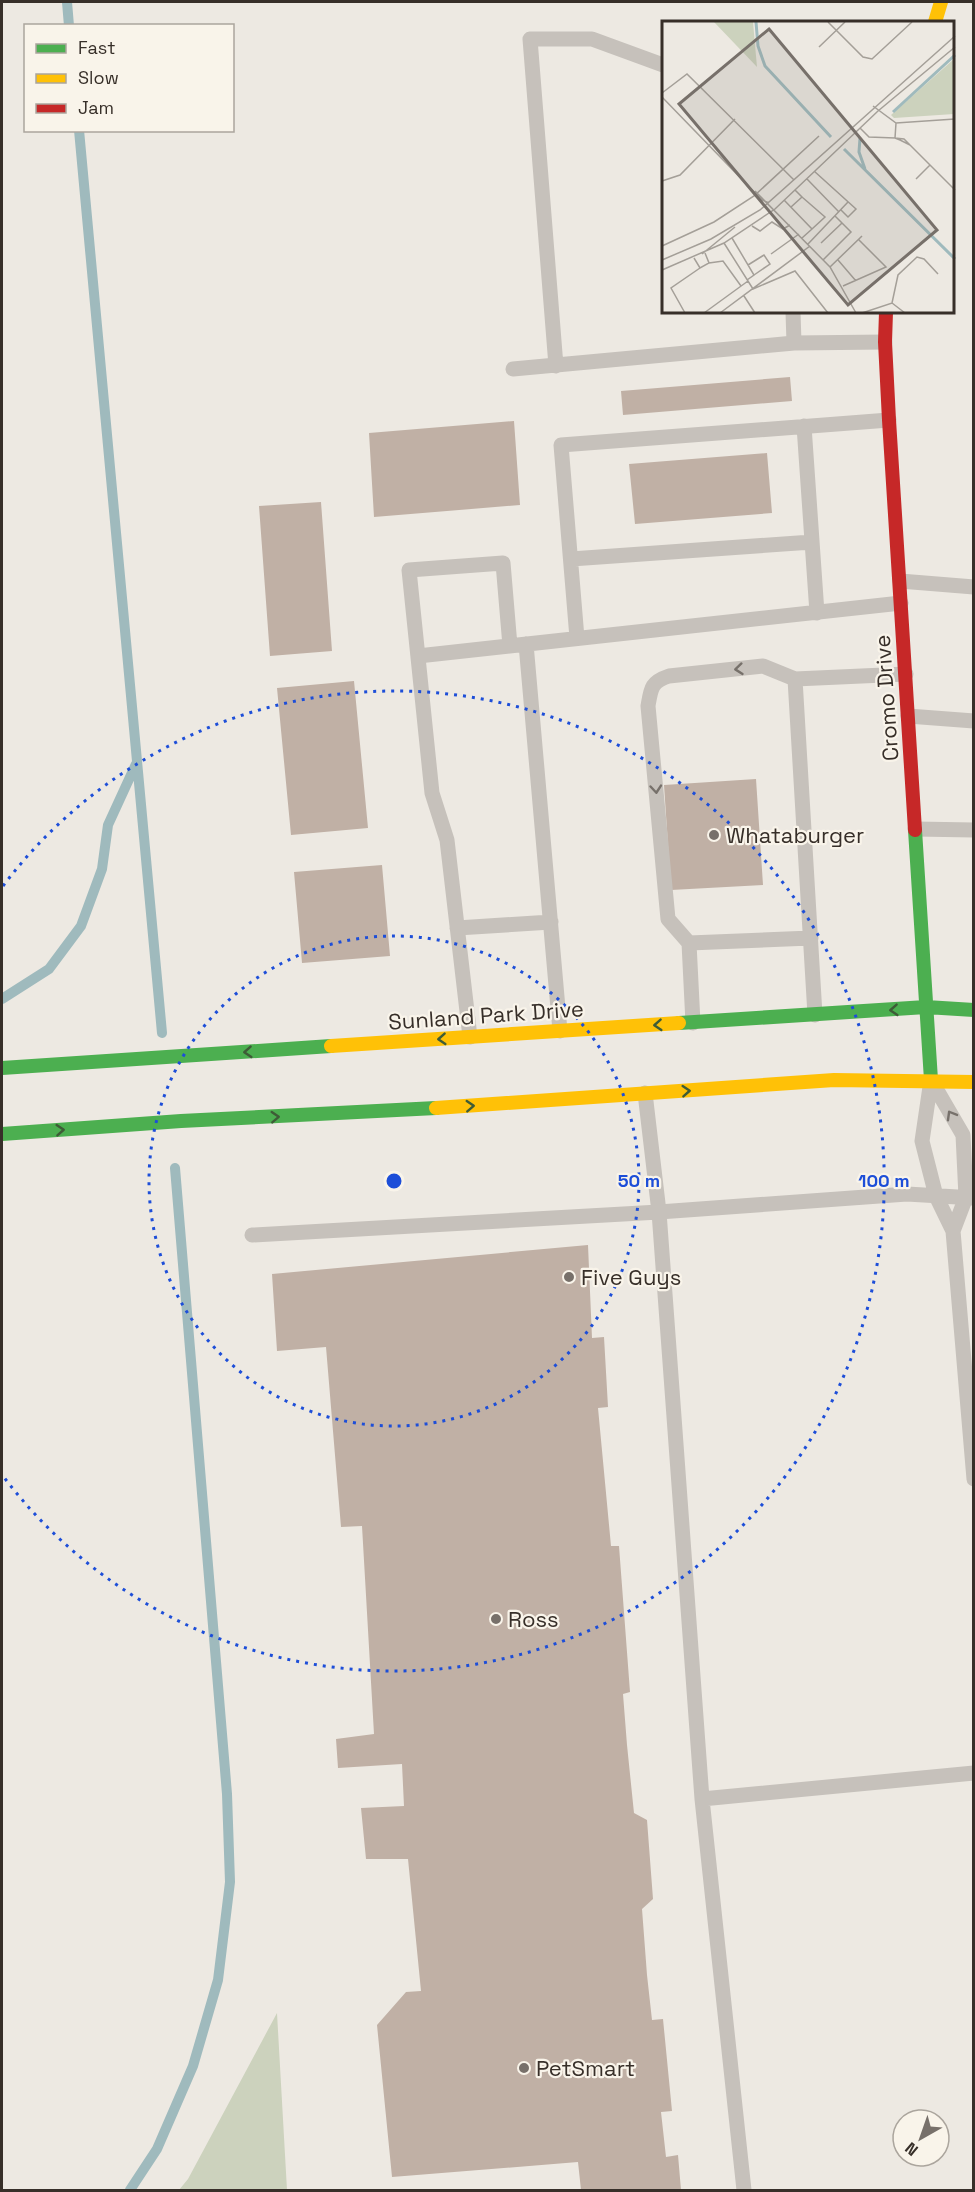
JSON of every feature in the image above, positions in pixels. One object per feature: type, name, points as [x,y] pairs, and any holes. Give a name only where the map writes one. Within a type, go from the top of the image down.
[{"type":"main road","points":[[935,21],[941,2]]},
{"type":"main road","name":"Cromo Drive","points":[[886,314],[889,420],[931,1080]]},
{"type":"main road","name":"Sunland Park Drive","points":[[2,1068],[926,1007],[974,1010]]},
{"type":"main road","points":[[2,1134],[181,1121],[509,1104],[834,1080],[974,1082]]},
{"type":"lane","points":[[556,366],[530,39],[592,39],[662,64]]},
{"type":"lane","points":[[793,314],[795,343]]},
{"type":"lane","points":[[513,369],[795,343],[885,342]]},
{"type":"lane","points":[[577,639],[561,445],[889,420]]},
{"type":"lane","points":[[804,426],[817,613]]},
{"type":"lane","points":[[571,560],[812,542]]},
{"type":"lane","points":[[470,1038],[447,840],[432,793],[409,570],[503,563],[518,645],[550,922],[560,1031]]},
{"type":"lane","points":[[900,581],[974,588]]},
{"type":"lane","points":[[417,656],[901,603]]},
{"type":"lane","points":[[693,1023],[689,943],[668,919],[648,706],[650,691],[656,680],[669,676],[763,666],[795,679],[906,674]]},
{"type":"lane","points":[[795,679],[815,1015]]},
{"type":"lane","points":[[908,716],[974,721]]},
{"type":"lane","points":[[915,828],[974,830]]},
{"type":"lane","points":[[457,928],[550,922]]},
{"type":"lane","points":[[689,943],[811,938]]},
{"type":"lane","points":[[931,1080],[922,1142],[936,1196],[953,1231],[974,1479]]},
{"type":"lane","points":[[931,1080],[963,1135],[970,1198],[953,1231]]},
{"type":"lane","points":[[645,1094],[659,1212],[702,1799],[744,2190]]},
{"type":"lane","points":[[252,1235],[659,1212],[907,1194],[970,1198]]},
{"type":"lane","points":[[702,1799],[974,1773]]},
{"type":"green space","points":[[277,2013],[287,2190],[179,2190],[188,2179]]},
{"type":"building","points":[[790,377],[792,401],[623,415],[621,391]]},
{"type":"building","points":[[514,421],[520,505],[374,517],[369,433]]},
{"type":"building","points":[[767,453],[772,513],[635,524],[629,464]]},
{"type":"building","points":[[321,502],[332,651],[270,656],[259,506]]},
{"type":"building","points":[[354,681],[368,828],[291,835],[277,688]]},
{"type":"building","name":"Whataburger","points":[[756,779],[763,885],[671,890],[664,785]]},
{"type":"building","points":[[382,865],[390,956],[302,963],[294,872]]},
{"type":"building","points":[[588,1245],[592,1338],[604,1337],[608,1407],[598,1408],[611,1546],[619,1546],[630,1692],[623,1694],[627,1745],[634,1813],[647,1820],[653,1899],[642,1909],[647,1975],[652,2020],[663,2019],[672,2111],[661,2112],[666,2157],[678,2155],[681,2190],[581,2190],[578,2162],[392,2177],[377,2025],[406,1992],[421,1991],[408,1859],[366,1859],[361,1808],[404,1806],[402,1764],[338,1768],[336,1739],[374,1734],[362,1526],[341,1527],[326,1347],[277,1351],[272,1274]]},
{"type":"waterway","points":[[67,2],[69,24]]},
{"type":"waterway","points":[[79,132],[162,1033]]},
{"type":"waterway","points":[[2,999],[49,969],[81,926],[102,869],[108,825],[136,764]]},
{"type":"waterway","points":[[130,2190],[157,2149],[193,2066],[218,1980],[230,1882],[227,1794],[175,1168]]},
{"type":"traffic: fast","points":[[915,830],[931,1080]]},
{"type":"traffic: fast","points":[[679,1023],[926,1007],[974,1010]]},
{"type":"traffic: fast","points":[[2,1068],[331,1046]]},
{"type":"traffic: fast","points":[[2,1134],[181,1121],[436,1108]]},
{"type":"traffic: slow","points":[[935,21],[941,2]]},
{"type":"traffic: slow","points":[[331,1046],[679,1023]]},
{"type":"traffic: slow","points":[[436,1108],[834,1080],[974,1082]]},
{"type":"traffic: jam","points":[[886,314],[889,420],[915,830]]},
{"type":"place","name":"Whataburger","points":[[714,835]]},
{"type":"place","name":"Five Guys","points":[[569,1277]]},
{"type":"place","name":"Ross","points":[[496,1619]]},
{"type":"place","name":"PetSmart","points":[[524,2068]]}]
